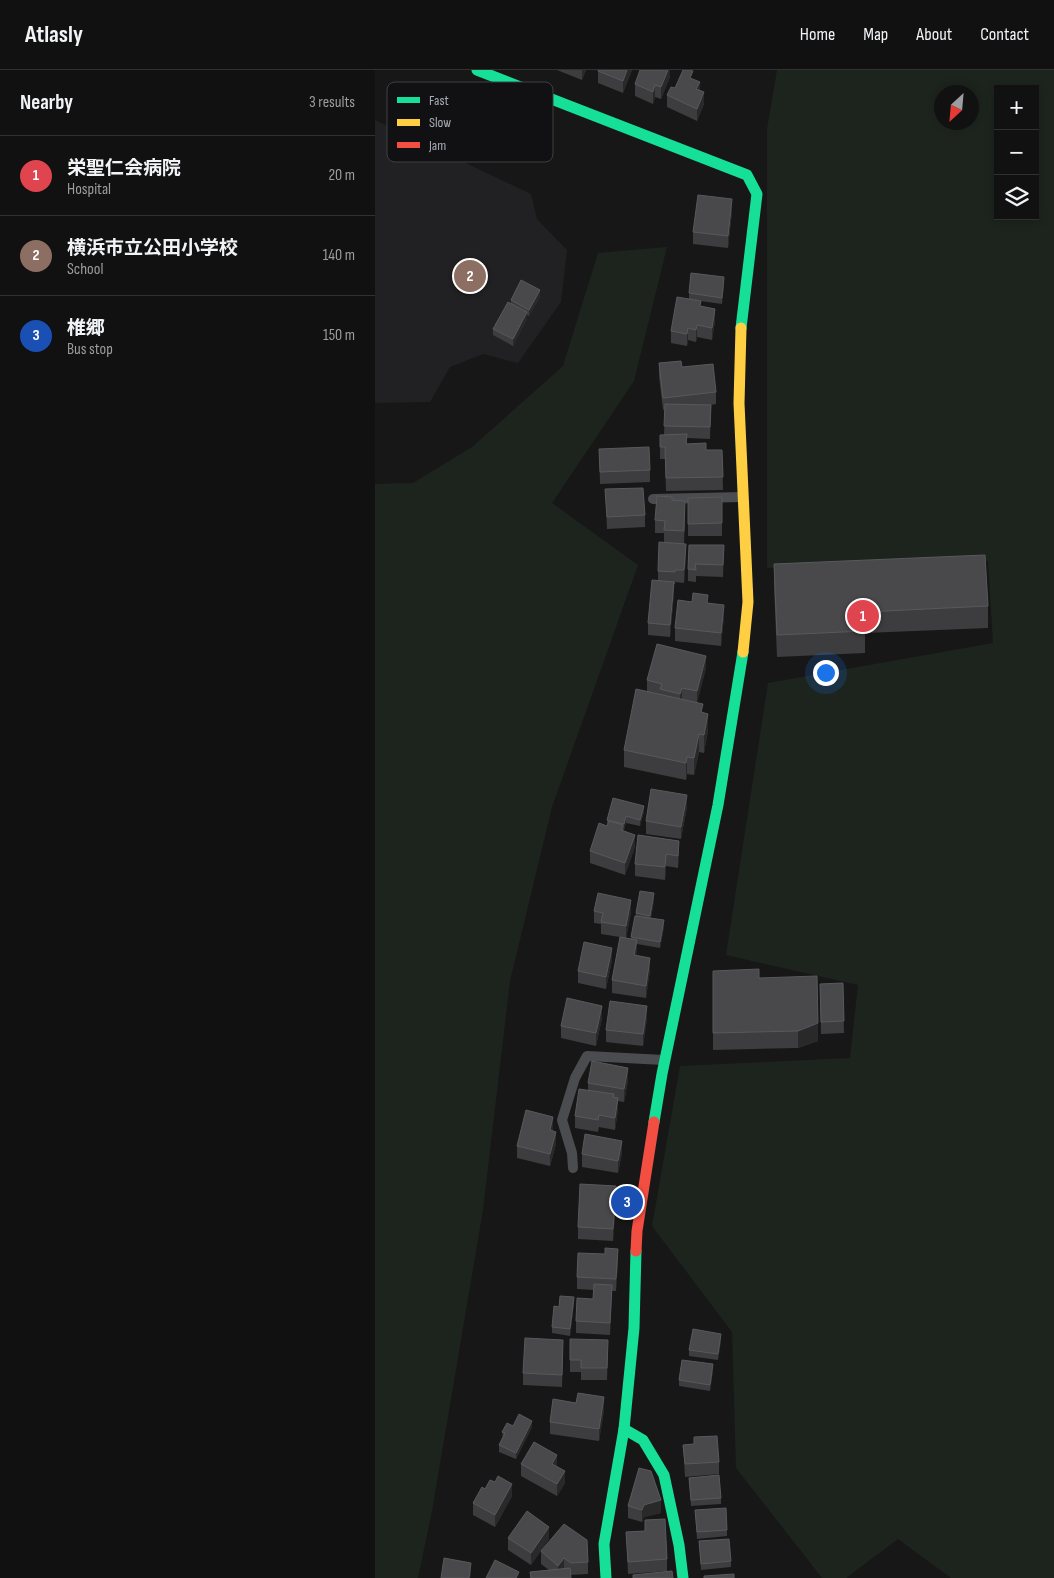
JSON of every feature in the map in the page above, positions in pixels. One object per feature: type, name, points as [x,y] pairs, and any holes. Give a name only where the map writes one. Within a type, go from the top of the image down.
[{"type":"street","points":[[477,70],[508,82]]},
{"type":"street","points":[[553,100],[747,176],[757,194],[740,337],[739,403],[748,602],[741,668],[718,806],[665,1060],[637,1231],[634,1328],[623,1429],[604,1544],[606,1578]]},
{"type":"street","points":[[623,1429],[643,1440],[664,1475],[679,1544],[683,1578]]},
{"type":"lane","points":[[653,500],[743,497]]},
{"type":"lane","points":[[573,1168],[572,1153],[562,1120],[575,1078],[587,1056],[665,1060]]},
{"type":"shaded area","points":[[777,70],[1054,70],[1054,1578],[951,1578],[898,1539],[846,1578],[822,1578],[736,1468],[732,1332],[652,1226],[680,1066],[850,1058],[858,985],[726,955],[768,683],[993,643],[988,561],[767,568],[767,129]]},
{"type":"shaded area","points":[[375,120],[387,126],[387,162],[464,162],[531,194],[537,219],[567,250],[561,302],[518,363],[483,354],[450,367],[430,402],[375,403]]},
{"type":"shaded area","points":[[667,247],[634,381],[552,503],[638,565],[552,807],[510,981],[483,1210],[432,1511],[418,1578],[375,1578],[375,484],[413,483],[472,447],[563,366],[598,253]]},
{"type":"building","points":[[598,70],[627,70],[623,81]]},
{"type":"building","points":[[640,70],[668,70],[661,87],[655,85],[653,92],[635,84]]},
{"type":"building","points":[[683,70],[693,71],[690,78],[700,82],[696,89],[704,92],[697,109],[667,95],[671,87],[675,88]]},
{"type":"building","points":[[698,195],[732,199],[728,236],[693,232]]},
{"type":"building","points":[[691,273],[724,277],[722,298],[689,293]]},
{"type":"building","points":[[521,280],[540,290],[529,310],[511,300]]},
{"type":"building","points":[[677,297],[701,301],[700,306],[715,309],[712,328],[697,325],[696,330],[688,328],[687,334],[671,331]]},
{"type":"building","points":[[508,302],[527,312],[513,339],[493,329]]},
{"type":"building","points":[[681,361],[682,367],[713,364],[716,392],[663,398],[659,363]]},
{"type":"building","points":[[665,404],[711,405],[710,427],[664,426]]},
{"type":"building","points":[[687,434],[686,444],[706,443],[706,450],[722,450],[723,477],[666,478],[665,447],[660,447],[660,435]]},
{"type":"building","points":[[649,447],[650,470],[600,472],[599,449]]},
{"type":"building","points":[[643,488],[645,515],[607,517],[605,489]]},
{"type":"building","points":[[657,496],[672,497],[672,500],[685,501],[684,531],[664,530],[665,521],[655,520]]},
{"type":"building","points":[[722,497],[722,523],[688,524],[688,498]]},
{"type":"building","points":[[659,542],[686,544],[684,570],[675,570],[675,572],[658,571]]},
{"type":"building","points":[[689,545],[724,545],[723,565],[695,564],[696,570],[688,569]]},
{"type":"building","points":[[985,555],[988,606],[864,612],[865,631],[777,635],[774,564]]},
{"type":"building","points":[[652,580],[674,582],[670,625],[648,623]]},
{"type":"building","points":[[693,593],[708,595],[707,603],[724,605],[721,633],[675,628],[678,600],[692,602]]},
{"type":"building","points":[[657,644],[706,656],[697,691],[682,688],[680,694],[660,689],[662,684],[647,680]]},
{"type":"building","points":[[636,689],[703,704],[701,712],[708,714],[704,735],[699,734],[694,758],[687,757],[686,763],[624,750]]},
{"type":"building","points":[[651,789],[687,795],[681,827],[646,821]]},
{"type":"building","points":[[613,798],[644,806],[640,820],[626,816],[624,824],[607,820]]},
{"type":"building","points":[[609,821],[623,825],[621,830],[635,835],[625,863],[590,851],[599,823],[607,826]]},
{"type":"building","points":[[638,835],[679,841],[678,856],[666,854],[665,867],[635,864]]},
{"type":"building","points":[[640,891],[654,893],[650,916],[636,913]]},
{"type":"building","points":[[598,893],[631,900],[626,926],[601,922],[603,913],[594,911]]},
{"type":"building","points":[[635,916],[664,920],[660,942],[631,937]]},
{"type":"building","points":[[620,937],[637,940],[634,955],[650,958],[646,986],[612,980]]},
{"type":"building","points":[[584,942],[612,948],[606,977],[578,971]]},
{"type":"building","points":[[759,969],[759,978],[817,976],[818,1023],[798,1031],[713,1033],[713,971]]},
{"type":"building","points":[[843,983],[844,1021],[821,1022],[820,984]]},
{"type":"building","points":[[567,998],[602,1006],[596,1033],[561,1026]]},
{"type":"building","points":[[610,1001],[647,1006],[643,1034],[606,1030]]},
{"type":"building","points":[[592,1061],[628,1068],[624,1089],[588,1083]]},
{"type":"building","points":[[579,1089],[614,1094],[613,1097],[618,1098],[615,1118],[599,1115],[598,1120],[575,1116]]},
{"type":"building","points":[[526,1110],[553,1117],[550,1130],[556,1132],[550,1154],[517,1146]]},
{"type":"building","points":[[585,1134],[622,1141],[618,1161],[582,1154]]},
{"type":"building","points":[[580,1184],[616,1186],[613,1229],[578,1227]]},
{"type":"building","points":[[605,1248],[618,1249],[616,1279],[577,1277],[578,1253],[605,1254]]},
{"type":"building","points":[[594,1284],[612,1285],[610,1323],[576,1321],[577,1298],[593,1299]]},
{"type":"building","points":[[560,1296],[574,1297],[570,1329],[552,1327],[554,1306],[559,1307]]},
{"type":"building","points":[[693,1329],[721,1334],[718,1354],[689,1350]]},
{"type":"building","points":[[525,1338],[563,1340],[562,1375],[523,1373]]},
{"type":"building","points":[[570,1339],[608,1340],[607,1368],[581,1368],[581,1360],[570,1360]]},
{"type":"building","points":[[682,1360],[713,1364],[710,1385],[679,1380]]},
{"type":"building","points":[[578,1393],[604,1397],[599,1429],[550,1422],[553,1399],[576,1403]]},
{"type":"building","points":[[519,1414],[532,1421],[516,1453],[499,1445],[505,1433],[502,1432],[507,1423],[513,1426]]},
{"type":"building","points":[[717,1436],[719,1462],[685,1464],[683,1445],[694,1444],[694,1437]]},
{"type":"building","points":[[534,1442],[557,1455],[552,1464],[565,1471],[557,1484],[521,1464]]},
{"type":"building","points":[[639,1468],[651,1471],[661,1500],[644,1505],[642,1510],[628,1506]]},
{"type":"building","points":[[719,1475],[721,1498],[691,1500],[689,1478]]},
{"type":"building","points":[[498,1476],[512,1484],[495,1515],[473,1503],[482,1487],[485,1489],[490,1480],[495,1482]]},
{"type":"building","points":[[726,1508],[727,1530],[697,1532],[695,1510]]},
{"type":"building","points":[[527,1511],[549,1527],[531,1553],[508,1538]]},
{"type":"building","points":[[665,1519],[667,1559],[628,1562],[626,1532],[645,1531],[645,1520]]},
{"type":"building","points":[[564,1524],[587,1540],[588,1562],[571,1563],[564,1558],[558,1566],[541,1551]]},
{"type":"building","points":[[729,1539],[731,1561],[701,1564],[699,1541]]},
{"type":"building","points":[[444,1558],[471,1563],[469,1578],[441,1578]]},
{"type":"building","points":[[495,1560],[519,1572],[516,1578],[486,1578]]},
{"type":"building","points":[[570,1568],[571,1578],[531,1578],[530,1572]]},
{"type":"building","points":[[672,1571],[673,1578],[633,1578],[633,1575]]},
{"type":"building","points":[[734,1574],[734,1578],[704,1578],[704,1576]]},
{"type":"traffic: fast","points":[[477,70],[508,82]]},
{"type":"traffic: fast","points":[[553,100],[747,175],[757,194],[741,328]]},
{"type":"traffic: fast","points":[[654,1122],[662,1074],[718,805],[743,652]]},
{"type":"traffic: fast","points":[[606,1578],[604,1544],[624,1429],[634,1328],[636,1251]]},
{"type":"traffic: fast","points":[[624,1429],[643,1440],[664,1475],[679,1545],[683,1578]]},
{"type":"traffic: slow","points":[[741,328],[739,403],[748,602],[743,652]]},
{"type":"traffic: jam","points":[[636,1251],[637,1231],[654,1122]]},
{"type":"place","name":"横浜市立公田小学校","points":[[470,276]]},
{"type":"place","name":"栄聖仁会病院","points":[[863,616]]},
{"type":"place","name":"椎郷","points":[[627,1202]]}]
